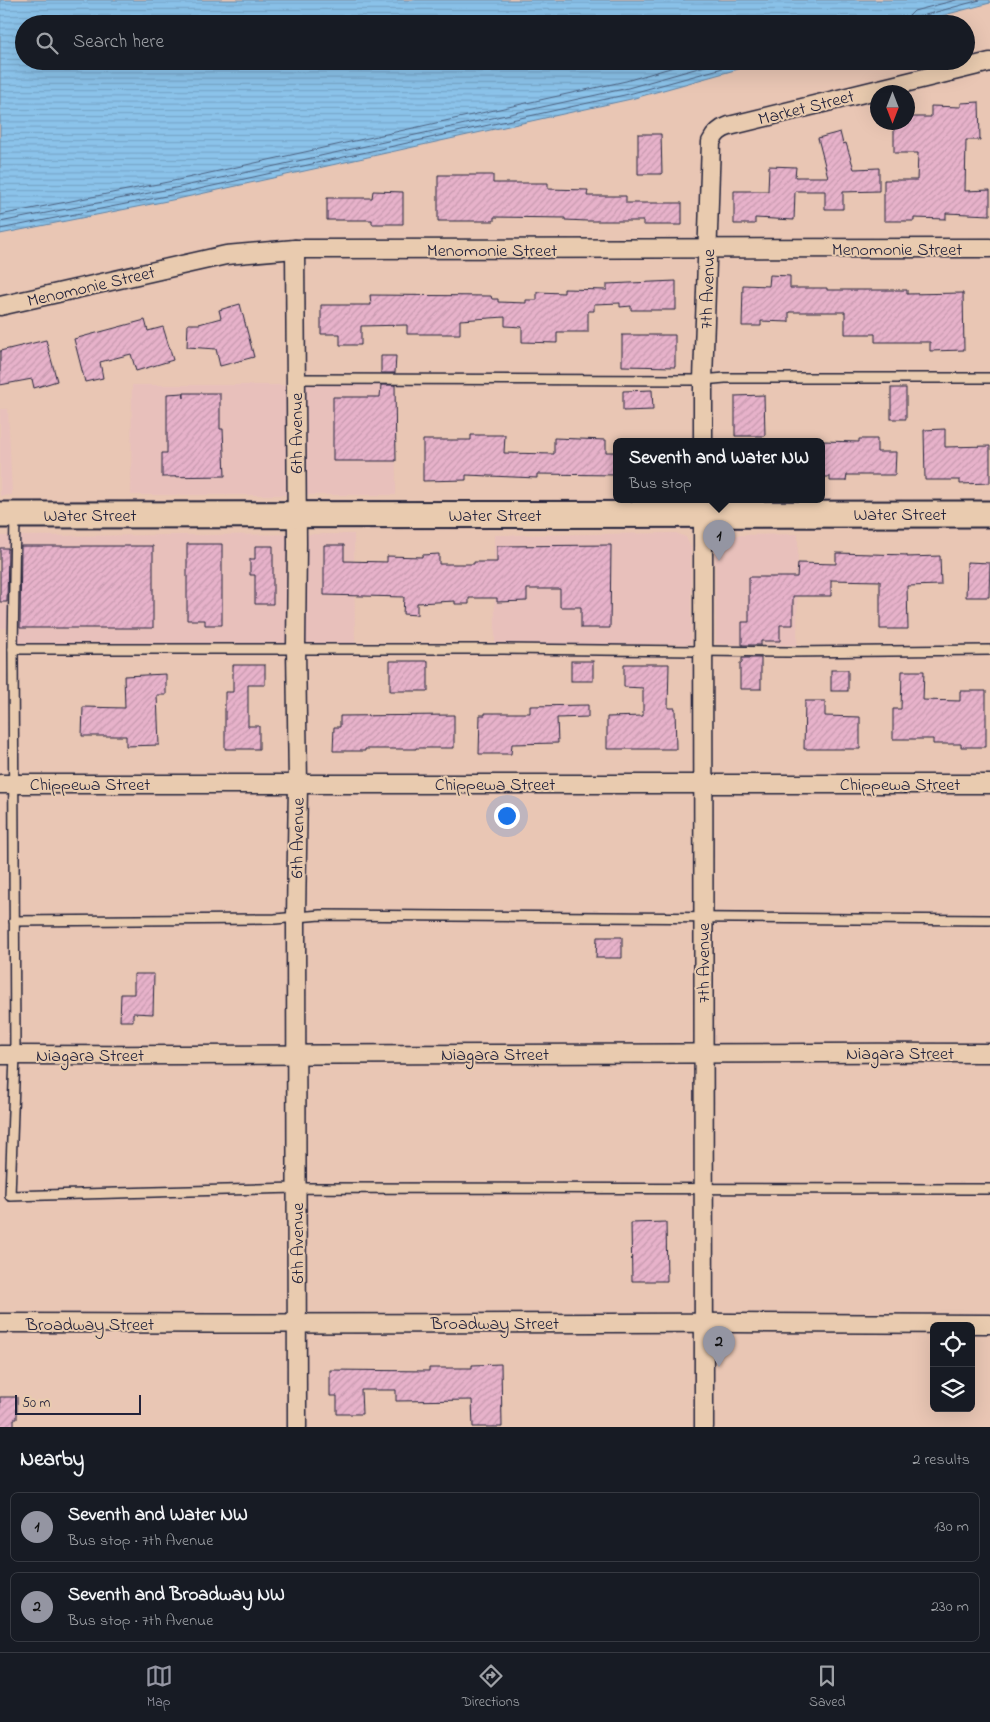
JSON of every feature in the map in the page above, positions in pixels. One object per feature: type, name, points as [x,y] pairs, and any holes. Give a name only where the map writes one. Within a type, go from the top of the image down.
[{"type":"main road","name":"Water Street","points":[[8,515],[296,515],[703,507],[990,514]]},
{"type":"street","name":"Market Street","points":[[975,66],[990,62]]},
{"type":"street","name":"Market Street","points":[[713,136],[721,129],[729,126],[957,70]]},
{"type":"street","name":"7th Avenue","points":[[703,438],[703,380],[711,142],[713,136]]},
{"type":"street","name":"Menomonie Street","points":[[0,306],[226,255],[295,249],[708,250],[990,248]]},
{"type":"street","name":"6th Avenue","points":[[295,249],[298,784],[296,917],[297,1427]]},
{"type":"street","name":"7th Avenue","points":[[703,507],[704,1427]]},
{"type":"street","name":"Chippewa Street","points":[[7,784],[990,784]]},
{"type":"street","name":"Niagara Street","points":[[7,1055],[703,1052],[990,1053]]},
{"type":"street","name":"Broadway Street","points":[[0,1323],[704,1322],[990,1324]]},
{"type":"lane","points":[[296,379],[703,380],[725,378],[990,378]]},
{"type":"lane","points":[[8,515],[13,650],[7,784],[14,921],[7,1055],[10,1196]]},
{"type":"lane","points":[[13,650],[683,650],[702,652],[990,650]]},
{"type":"lane","points":[[14,921],[275,919],[320,915],[990,920]]},
{"type":"lane","points":[[0,1196],[297,1188],[990,1189]]},
{"type":"shaded area","points":[[132,385],[395,385],[396,495],[131,495]]},
{"type":"shaded area","points":[[0,409],[8,409],[12,495],[0,496]]},
{"type":"shaded area","points":[[676,533],[686,537],[691,548],[691,644],[495,644],[494,535]]},
{"type":"shaded area","points":[[354,534],[355,645],[17,643],[17,629],[0,628],[0,536]]},
{"type":"shaded area","points":[[798,534],[797,645],[716,644],[715,552],[722,539],[731,535]]},
{"type":"water","points":[[0,0],[990,0],[990,3],[944,15],[15,15],[15,70],[735,70],[631,99],[182,198],[0,234]]},
{"type":"building","points":[[979,102],[980,140],[966,140],[965,191],[990,190],[990,215],[946,213],[946,219],[914,218],[914,221],[884,221],[884,180],[917,180],[918,153],[894,153],[894,130],[915,130],[915,117],[931,117],[931,106],[961,107],[961,103]]},
{"type":"building","points":[[840,132],[843,144],[846,143],[854,169],[879,168],[879,191],[843,192],[843,209],[825,209],[825,191],[795,191],[794,220],[755,218],[755,224],[734,224],[734,191],[768,191],[769,166],[796,167],[795,177],[828,177],[818,138]]},
{"type":"building","points":[[638,134],[661,134],[662,174],[638,174]]},
{"type":"building","points":[[438,175],[493,175],[493,183],[548,183],[548,189],[588,190],[587,196],[626,196],[626,203],[682,203],[682,225],[643,225],[643,221],[587,221],[565,220],[565,218],[494,217],[494,221],[438,221]]},
{"type":"building","points":[[373,191],[403,192],[403,224],[372,224],[372,220],[327,220],[327,198],[372,198]]},
{"type":"building","points":[[770,275],[790,276],[790,288],[907,290],[907,294],[963,293],[964,350],[930,351],[930,342],[875,342],[875,334],[845,334],[845,312],[789,312],[789,322],[761,321],[761,326],[742,326],[743,285],[769,286]]},
{"type":"building","points":[[676,281],[676,310],[631,310],[631,306],[620,307],[620,303],[594,304],[594,311],[588,311],[588,332],[557,332],[557,343],[522,342],[522,327],[505,326],[505,317],[460,320],[460,334],[407,334],[407,325],[361,326],[361,345],[340,345],[340,334],[321,334],[321,305],[371,305],[370,295],[491,296],[492,299],[498,299],[498,302],[526,303],[526,300],[537,300],[537,292],[564,293],[564,289],[607,290],[607,284]]},
{"type":"building","points":[[240,304],[254,357],[220,366],[216,349],[187,347],[188,324],[199,324],[221,318],[219,310]]},
{"type":"building","points":[[145,320],[148,331],[163,327],[173,360],[136,371],[131,354],[100,362],[103,378],[85,382],[74,339]]},
{"type":"building","points":[[622,335],[675,335],[675,367],[622,366]]},
{"type":"building","points":[[46,340],[57,381],[34,388],[32,379],[0,385],[0,351]]},
{"type":"building","points":[[381,356],[396,356],[395,373],[381,373]]},
{"type":"building","points":[[381,385],[395,385],[396,461],[333,461],[333,397],[380,397]]},
{"type":"building","points":[[891,388],[906,388],[906,419],[891,419]]},
{"type":"building","points":[[652,390],[653,410],[623,411],[623,391]]},
{"type":"building","points":[[183,393],[184,398],[184,393],[220,393],[220,429],[223,429],[225,476],[162,477],[162,453],[167,453],[167,394]]},
{"type":"building","points":[[764,395],[765,436],[735,436],[735,396]]},
{"type":"building","points":[[945,429],[945,447],[990,446],[990,483],[960,484],[960,480],[925,480],[924,430]]},
{"type":"building","points":[[471,435],[505,435],[504,453],[554,454],[554,438],[606,440],[606,452],[613,452],[613,475],[537,474],[537,478],[466,475],[466,480],[423,481],[423,440],[471,440]]},
{"type":"building","points":[[859,439],[877,439],[877,452],[896,452],[895,475],[847,475],[846,481],[830,481],[830,477],[825,477],[825,441],[859,442]]},
{"type":"building","points":[[187,544],[222,544],[222,625],[205,625],[205,620],[187,620]]},
{"type":"building","points":[[324,545],[344,545],[344,561],[387,562],[387,556],[422,557],[422,555],[439,554],[439,564],[474,564],[474,562],[497,562],[497,546],[611,545],[610,628],[581,628],[581,607],[560,607],[560,589],[527,589],[527,601],[497,602],[497,598],[469,598],[469,604],[455,604],[455,601],[417,603],[417,615],[403,614],[404,597],[324,595]]},
{"type":"building","points":[[21,546],[153,546],[153,628],[20,628]]},
{"type":"building","points":[[255,546],[273,546],[273,604],[255,604],[255,575],[250,575],[250,559],[255,559]]},
{"type":"building","points":[[0,548],[8,548],[7,602],[0,602]]},
{"type":"building","points":[[836,553],[907,555],[907,557],[940,556],[941,585],[907,586],[908,629],[880,629],[880,581],[831,580],[831,596],[793,596],[793,625],[780,625],[780,641],[761,641],[761,645],[742,645],[742,622],[749,622],[749,577],[797,577],[798,563],[836,564]]},
{"type":"building","points":[[967,562],[990,563],[989,597],[966,597]]},
{"type":"building","points":[[742,658],[761,658],[761,689],[740,689],[740,663],[742,663]]},
{"type":"building","points":[[390,661],[428,661],[428,691],[390,691]]},
{"type":"building","points":[[571,661],[593,661],[593,681],[571,681]]},
{"type":"building","points":[[624,664],[669,664],[668,708],[675,708],[676,749],[607,749],[607,717],[643,716],[643,688],[624,687]]},
{"type":"building","points":[[233,665],[265,665],[265,685],[248,685],[248,726],[259,726],[259,749],[225,749],[225,692],[233,692]]},
{"type":"building","points":[[831,670],[848,670],[848,691],[831,691]]},
{"type":"building","points":[[902,671],[924,671],[923,700],[960,701],[960,691],[986,691],[986,747],[961,747],[961,744],[933,744],[933,739],[893,739],[893,709],[901,709]]},
{"type":"building","points":[[166,674],[166,695],[157,695],[159,745],[126,746],[126,736],[82,736],[83,707],[125,708],[124,676]]},
{"type":"building","points":[[805,701],[825,701],[825,716],[860,717],[860,749],[804,749]]},
{"type":"building","points":[[588,705],[588,717],[557,718],[558,743],[512,744],[511,754],[479,754],[480,715],[485,715],[485,713],[530,713],[530,706]]},
{"type":"building","points":[[454,715],[454,748],[333,751],[334,727],[340,727],[340,716]]},
{"type":"building","points":[[597,937],[622,937],[622,958],[596,958]]},
{"type":"building","points":[[134,974],[154,974],[153,1014],[133,1013],[133,1021],[120,1021],[121,994],[134,994]]},
{"type":"building","points":[[666,1222],[667,1281],[632,1281],[631,1223]]},
{"type":"building","points":[[501,1364],[502,1427],[473,1427],[472,1400],[396,1401],[396,1390],[361,1390],[362,1414],[337,1414],[337,1396],[330,1396],[330,1370],[429,1371],[429,1368],[472,1368],[472,1365]]},
{"type":"building","points":[[0,1397],[17,1397],[17,1419],[14,1419],[14,1427],[0,1427]]},
{"type":"place","name":"Seventh and Water NW","points":[[719,561]]},
{"type":"place","name":"Seventh and Broadway NW","points":[[719,1367]]}]
